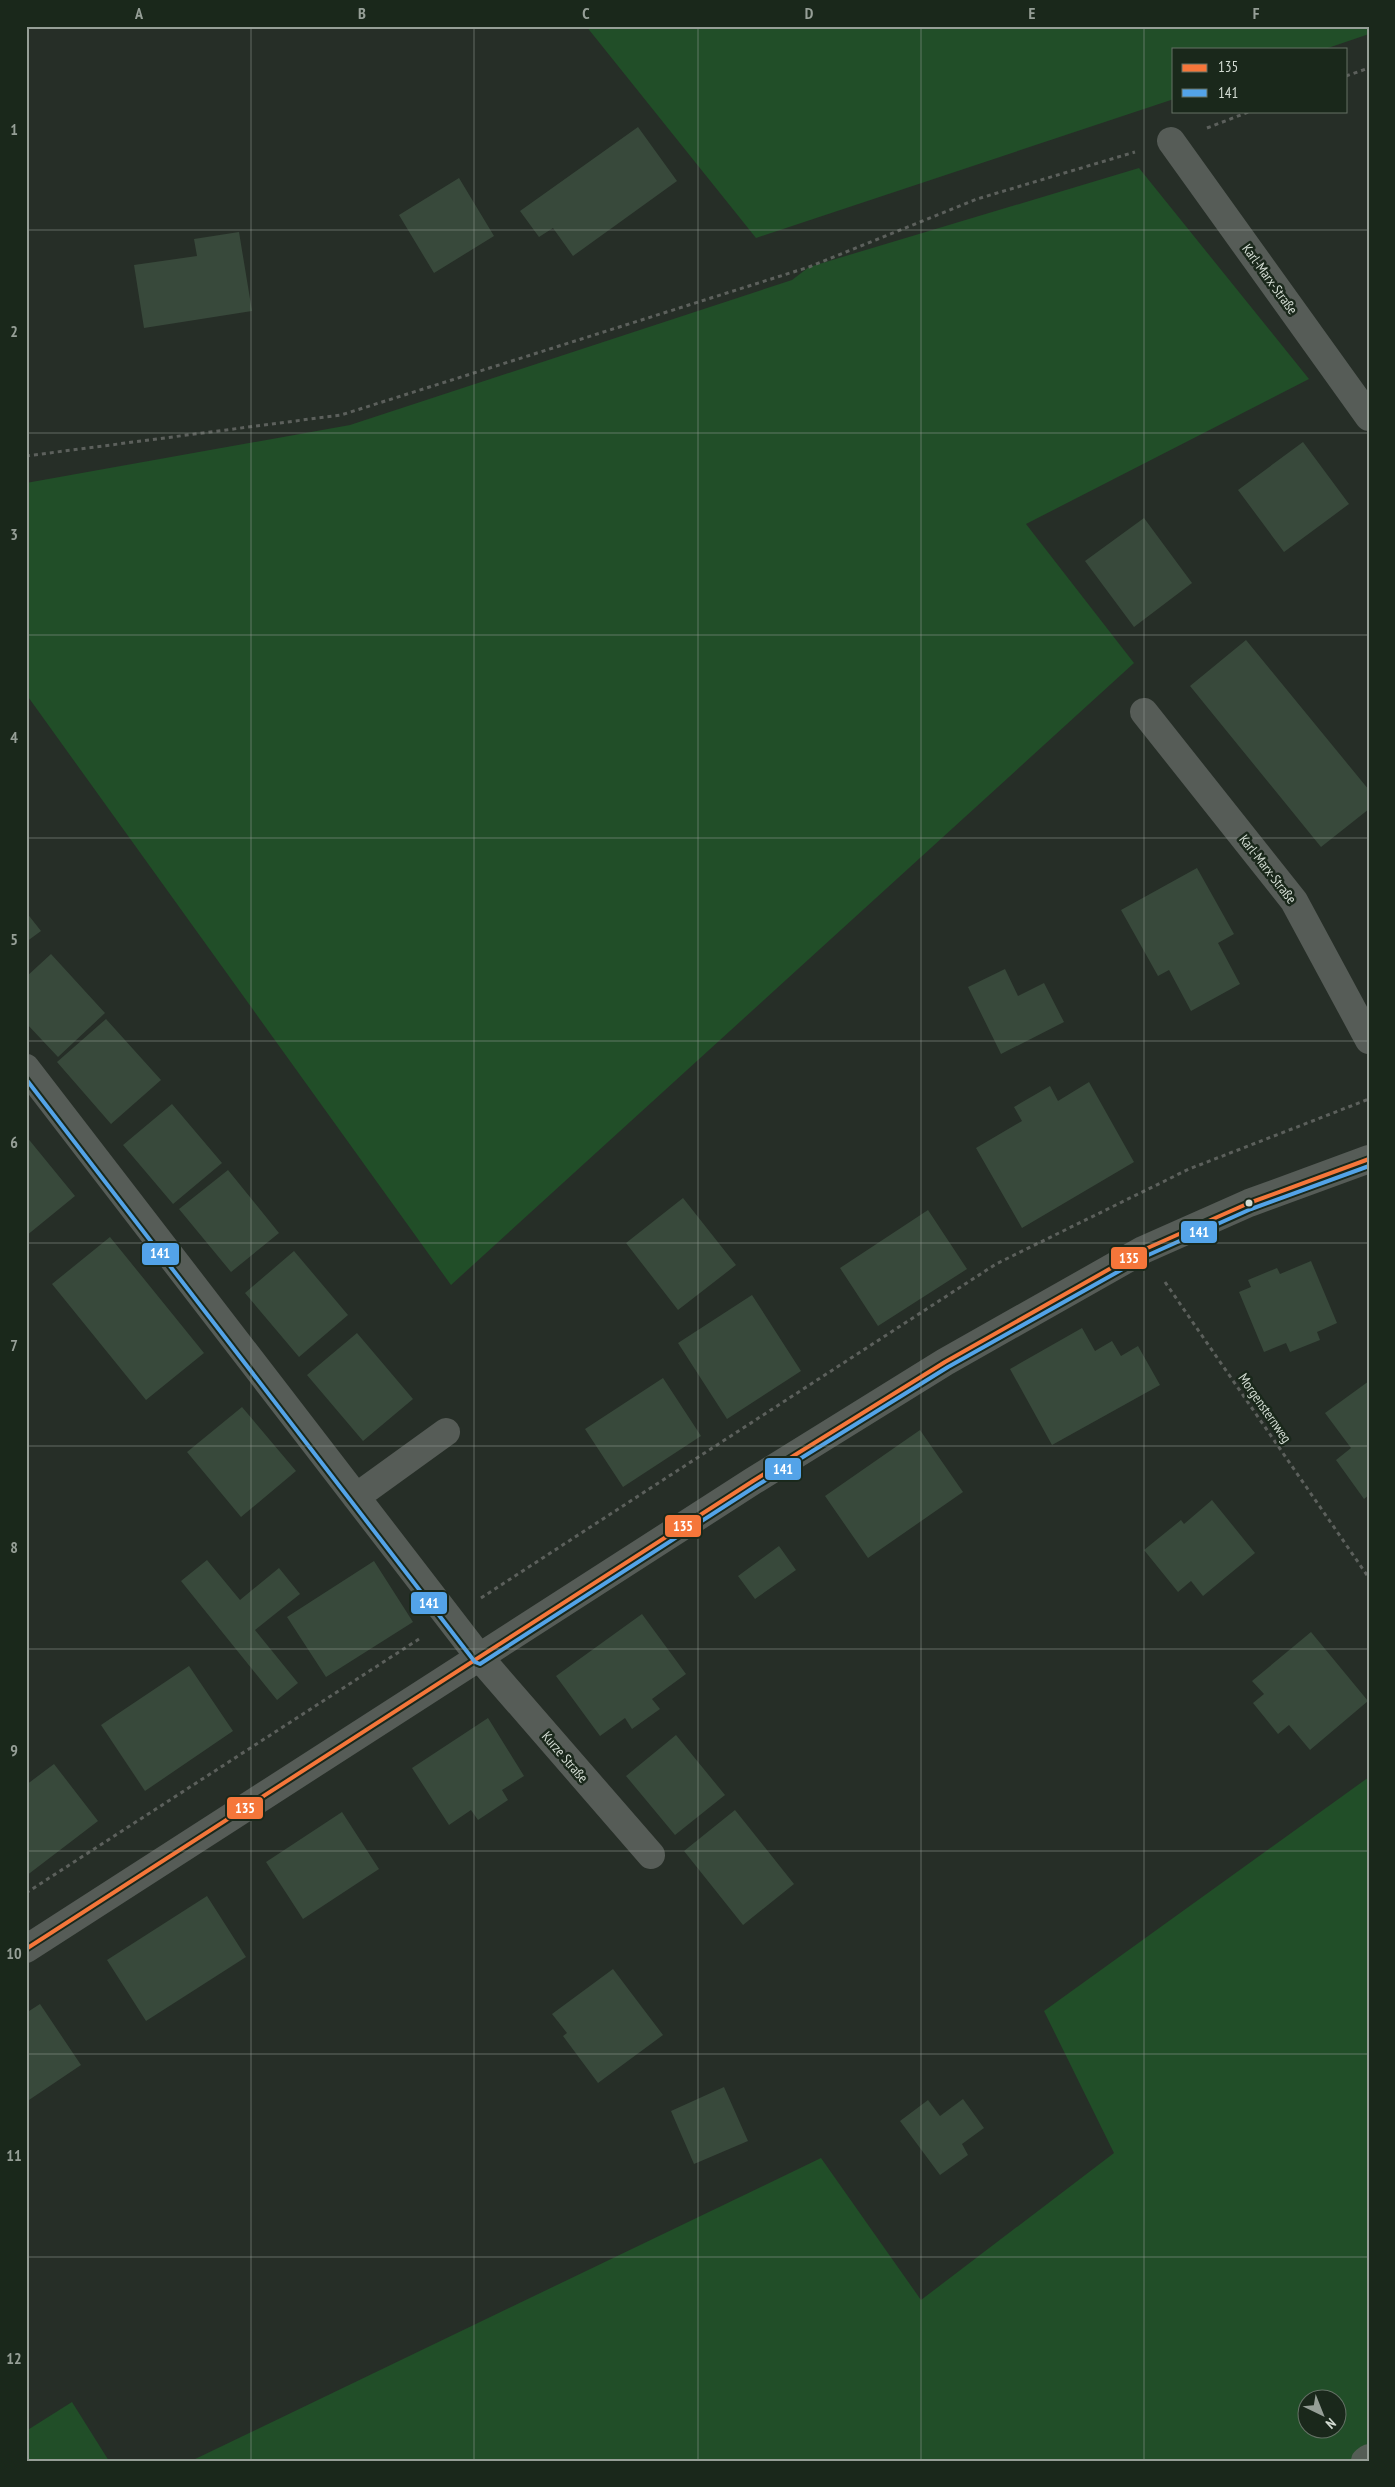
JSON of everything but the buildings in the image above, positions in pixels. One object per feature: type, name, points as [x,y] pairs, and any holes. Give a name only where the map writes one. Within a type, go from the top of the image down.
[{"type":"main road","points":[[1365,2461],[1369,2458]]},
{"type":"street","name":"Karl-Marx-Straße","points":[[1171,141],[1369,417]]},
{"type":"street","name":"Karl-Marx-Straße","points":[[1144,712],[1294,901],[1369,1040]]},
{"type":"street","name":"Kurze Straße","points":[[26,1068],[480,1658],[652,1855]]},
{"type":"street","points":[[26,1950],[753,1481],[937,1367],[1143,1250],[1249,1203],[1369,1159]]},
{"type":"street","points":[[356,1497],[446,1432]]},
{"type":"path","points":[[1348,75],[1369,68]]},
{"type":"path","points":[[26,456],[341,415],[809,267],[977,199],[1171,141],[1249,112]]},
{"type":"path","points":[[26,1892],[996,1264],[1189,1169],[1369,1099]]},
{"type":"path","name":"Morgensternweg","points":[[1143,1250],[1369,1578]]},
{"type":"green space","points":[[586,26],[1369,26],[1369,34],[1328,48],[1172,48],[1172,100],[756,238]]},
{"type":"green space","points":[[1139,168],[1309,379],[1026,524],[1134,663],[451,1285],[26,694],[26,483],[350,425],[792,280],[809,267]]},
{"type":"green space","points":[[1369,1777],[1369,2461],[191,2461],[821,2158],[921,2300],[1114,2153],[1044,2011]]},
{"type":"green space","points":[[72,2402],[109,2461],[26,2461],[26,2431]]},
{"type":"transit line","name":"141","points":[[26,1079],[475,1662],[480,1664],[756,1486],[948,1367],[1146,1256],[1251,1209],[1369,1166]]},
{"type":"transit line","name":"135","points":[[26,1949],[753,1481],[945,1362],[1143,1250],[1249,1203],[1369,1159]]}]
